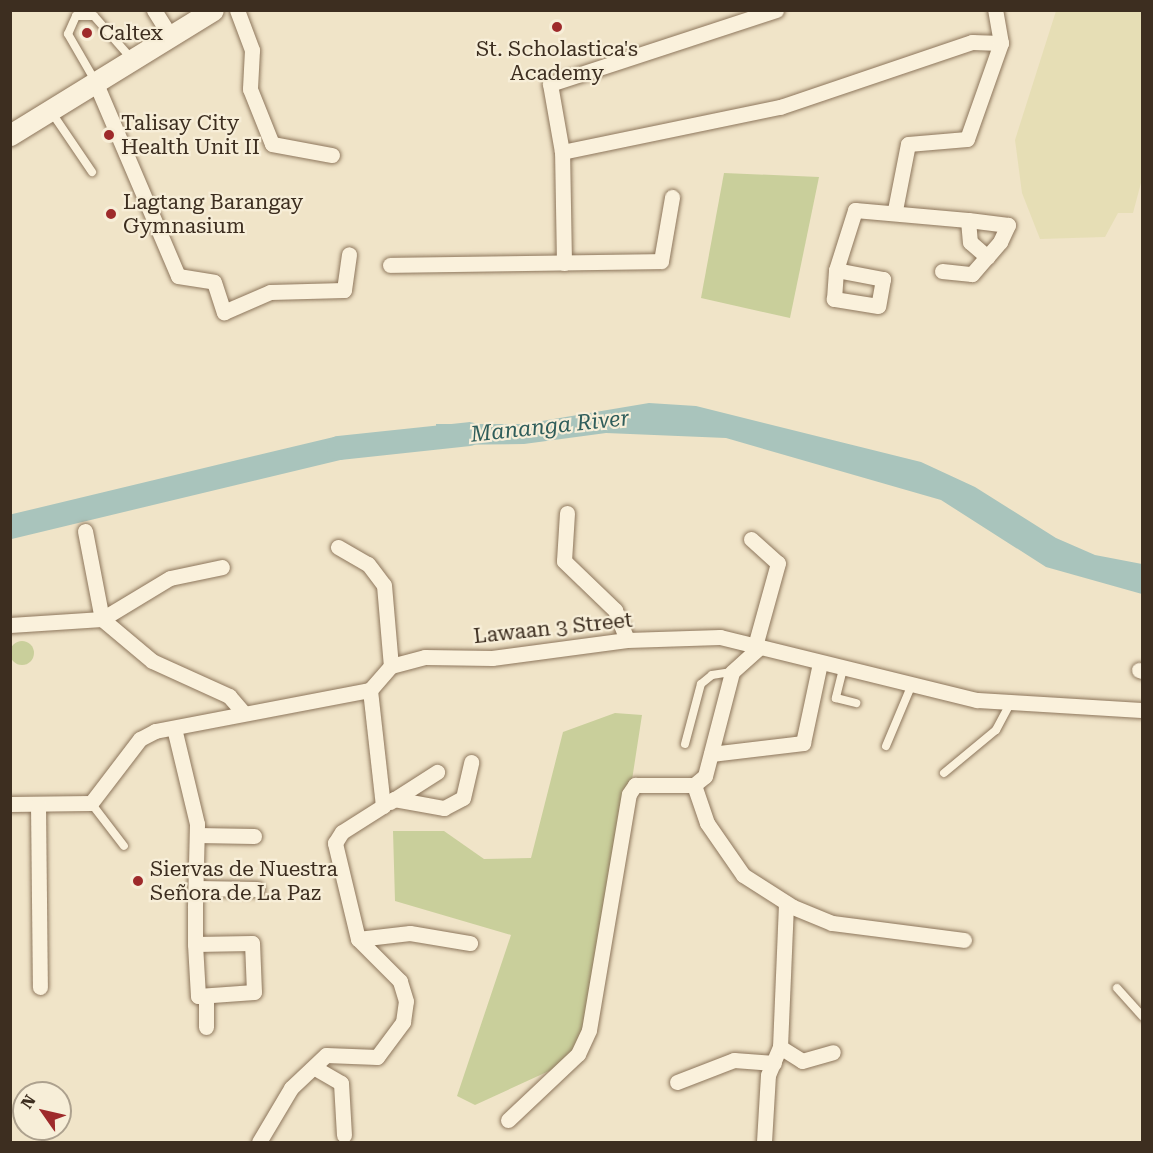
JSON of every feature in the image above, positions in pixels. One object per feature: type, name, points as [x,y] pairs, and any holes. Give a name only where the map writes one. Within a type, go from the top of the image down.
[{"type":"main road","points":[[10,135],[94,79],[213,10]]},
{"type":"street","points":[[154,10],[169,34]]},
{"type":"street","points":[[237,10],[251,44],[250,89],[276,146],[332,155]]},
{"type":"street","points":[[564,263],[562,152],[550,84],[776,10]]},
{"type":"street","points":[[895,210],[908,144],[967,139],[1001,43],[995,10]]},
{"type":"street","points":[[562,152],[780,107],[972,42],[1001,43]]},
{"type":"street","points":[[94,79],[178,276],[214,282],[224,312],[270,292],[344,290],[349,254]]},
{"type":"street","points":[[390,264],[661,261],[672,197]]},
{"type":"street","points":[[836,270],[855,210],[895,210],[1008,225],[987,258],[972,274],[942,271]]},
{"type":"street","points":[[968,220],[970,242],[987,258]]},
{"type":"street","points":[[567,513],[564,561],[615,609],[627,640]]},
{"type":"street","points":[[85,531],[102,619],[152,661],[222,692],[243,712]]},
{"type":"street","points":[[507,1120],[578,1054],[589,1030],[629,794],[635,785],[694,785],[705,776],[732,672],[758,647],[778,563],[752,539]]},
{"type":"street","points":[[10,804],[91,803],[108,788],[140,739],[174,728],[243,712],[370,690],[391,666],[384,585],[368,564],[338,547]]},
{"type":"street","points":[[10,626],[102,619],[170,578],[222,567]]},
{"type":"street","name":"Lawaan 3 Street","points":[[391,666],[424,657],[492,658],[627,640],[720,637],[843,669],[1010,704],[1143,710]]},
{"type":"street","points":[[711,754],[803,743],[820,663]]},
{"type":"street","points":[[370,690],[388,803]]},
{"type":"street","points":[[174,728],[197,835],[195,944],[198,996],[254,992],[252,943],[195,944]]},
{"type":"street","points":[[388,803],[444,808],[463,798],[471,762]]},
{"type":"street","points":[[259,1143],[291,1088],[315,1068],[326,1055],[377,1057],[403,1022],[406,1001],[400,981],[358,939],[335,843],[342,832],[437,772]]},
{"type":"street","points":[[694,785],[707,823],[743,875],[786,903],[832,923],[964,940]]},
{"type":"street","points":[[38,804],[40,987]]},
{"type":"street","points":[[197,835],[254,836]]},
{"type":"street","points":[[196,888],[257,889]]},
{"type":"street","points":[[764,1143],[768,1075],[780,1047],[786,903]]},
{"type":"street","points":[[358,939],[410,933],[470,943]]},
{"type":"street","points":[[206,996],[206,1027]]},
{"type":"street","points":[[780,1047],[801,1060],[834,1052]]},
{"type":"street","points":[[677,1082],[734,1060],[774,1063]]},
{"type":"street","points":[[315,1068],[341,1083],[344,1135]]},
{"type":"lane","points":[[94,79],[68,34],[76,16],[94,16],[130,57]]},
{"type":"lane","points":[[49,109],[92,172]]},
{"type":"lane","points":[[843,669],[836,698],[856,703]]},
{"type":"lane","points":[[685,744],[701,684],[712,675],[732,672]]},
{"type":"lane","points":[[886,746],[912,684]]},
{"type":"lane","points":[[944,773],[996,730],[1010,704]]},
{"type":"lane","points":[[91,803],[124,846]]},
{"type":"lane","points":[[1117,988],[1143,1016]]},
{"type":"shaded area","points":[[1056,11],[1142,11],[1142,179],[1133,213],[1118,213],[1105,237],[1040,239],[1022,193],[1015,140]]},
{"type":"green space","points":[[724,173],[819,177],[790,318],[701,298]]},
{"type":"green space","points":[[22,641],[31,644],[34,653],[31,662],[22,665],[13,662],[10,653],[13,644]]},
{"type":"green space","points":[[615,713],[642,715],[595,1020],[584,1055],[475,1105],[457,1096],[511,935],[395,901],[393,831],[444,831],[484,859],[531,858],[563,732]]},
{"type":"water","points":[[649,403],[696,406],[921,462],[975,487],[1056,538],[1095,555],[1142,564],[1142,594],[1046,567],[941,500],[726,438],[606,433],[524,444],[437,445],[436,424],[524,424]]},
{"type":"waterway","name":"Mananga River","points":[[10,527],[339,448],[469,434]]},
{"type":"place","name":"St. Scholastica's Academy","points":[[557,27]]},
{"type":"place","name":"Caltex","points":[[87,33]]},
{"type":"place","name":"Talisay City Health Unit II","points":[[109,135]]},
{"type":"place","name":"Lagtang Barangay Gymnasium","points":[[111,214]]},
{"type":"place","name":"Siervas de Nuestra Señora de La Paz","points":[[138,881]]}]
